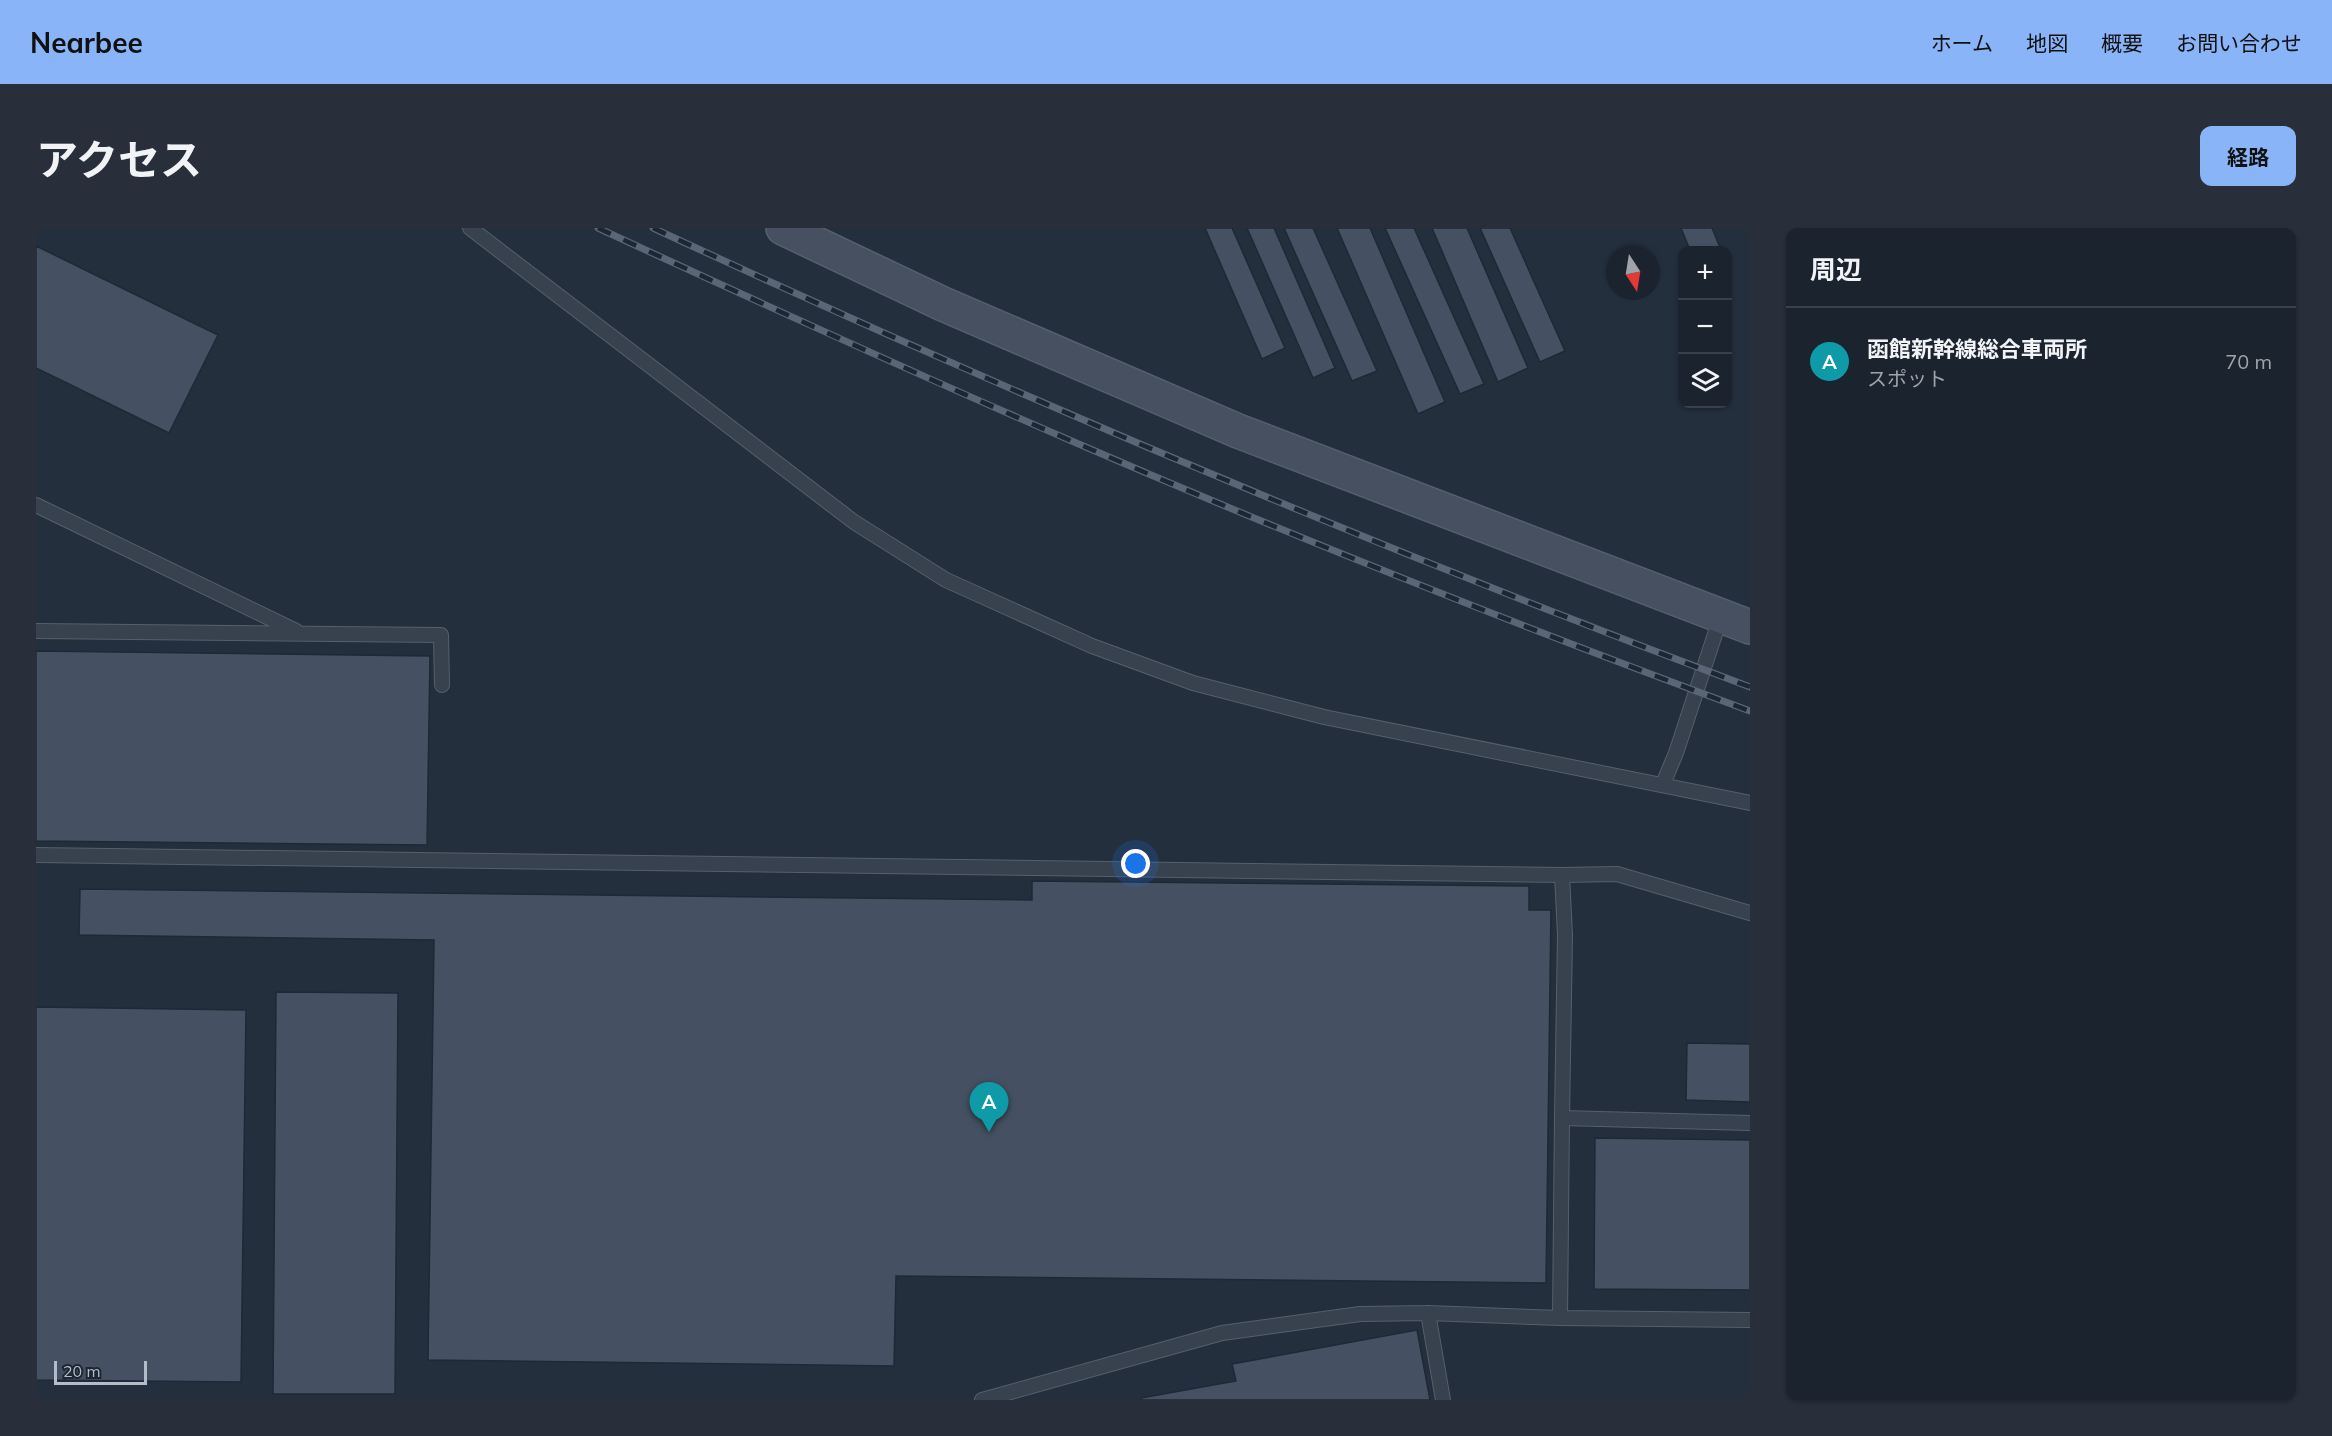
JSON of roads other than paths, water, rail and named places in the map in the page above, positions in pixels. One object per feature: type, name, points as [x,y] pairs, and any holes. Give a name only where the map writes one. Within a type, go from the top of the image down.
[{"type":"street","points":[[783,228],[943,304],[1238,430],[1736,622]]},
{"type":"lane","points":[[470,228],[854,522],[946,580],[1092,646],[1193,684],[1324,717],[1750,803]]},
{"type":"lane","points":[[36,505],[301,633]]},
{"type":"lane","points":[[1663,784],[1736,622]]},
{"type":"lane","points":[[36,631],[441,635],[442,685]]},
{"type":"lane","points":[[36,855],[1617,874],[1750,913]]},
{"type":"lane","points":[[1560,1318],[1565,935],[1562,875]]},
{"type":"lane","points":[[1562,1118],[1750,1123]]},
{"type":"lane","points":[[1428,1313],[1443,1400]]},
{"type":"lane","points":[[982,1400],[1222,1333],[1360,1314],[1428,1313],[1560,1318],[1750,1320]]},
{"type":"railway","points":[[598,228],[776,310],[1157,478],[1410,581],[1750,711]]},
{"type":"railway","points":[[653,228],[924,351],[1197,468],[1472,580],[1750,687]]},
{"type":"place","name":"函館新幹線総合車両所","points":[[989,1132]]}]
